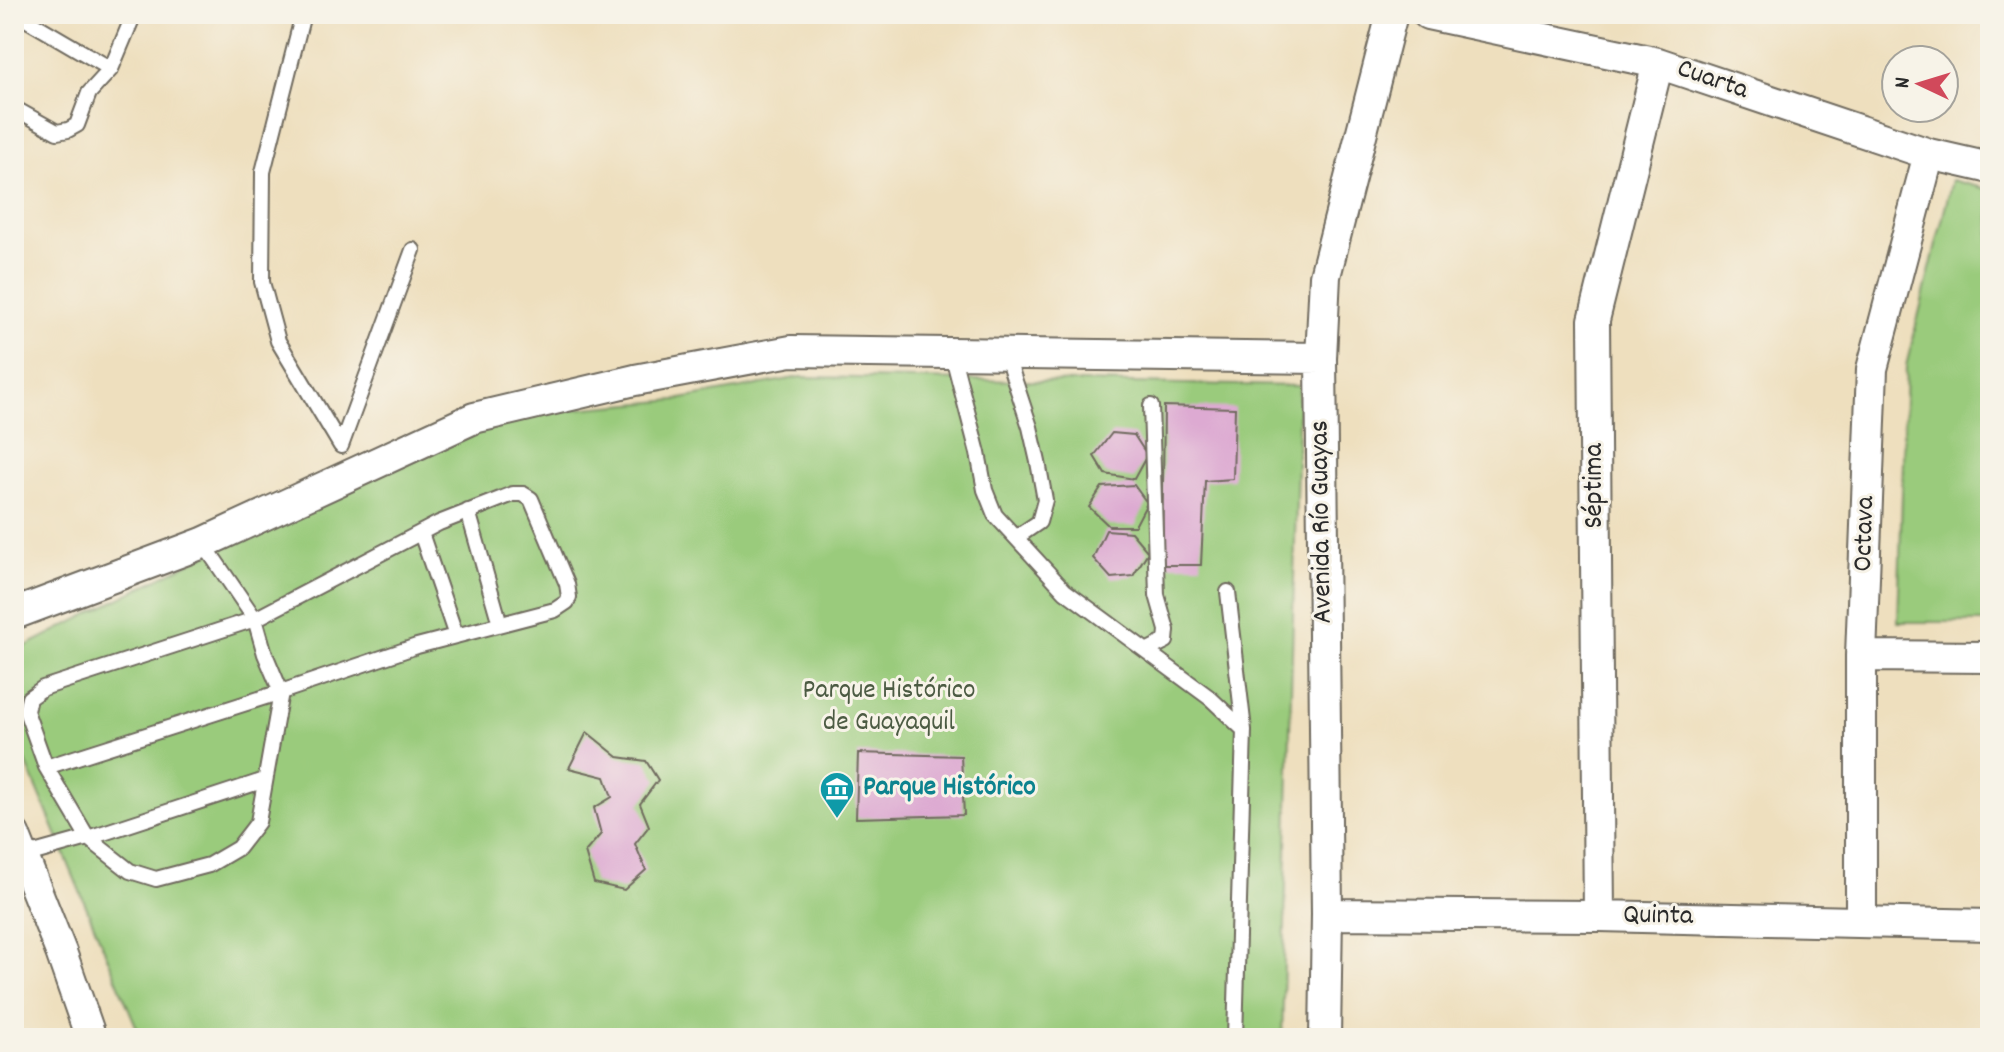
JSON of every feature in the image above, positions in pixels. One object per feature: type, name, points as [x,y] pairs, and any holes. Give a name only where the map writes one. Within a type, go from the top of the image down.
[{"type":"street","name":"Avenida Río Guayas","points":[[1325,1038],[1327,914],[1321,358],[1325,276],[1392,14]]},
{"type":"street","name":"Cuarta","points":[[1428,14],[1658,63],[1929,154],[1990,168]]},
{"type":"street","name":"Séptima","points":[[1599,916],[1594,320],[1658,63]]},
{"type":"street","name":"Octava","points":[[1861,922],[1861,656],[1872,369],[1929,154]]},
{"type":"street","points":[[14,614],[203,543],[474,418],[635,380],[791,351],[1321,358]]},
{"type":"street","points":[[1861,656],[1990,657]]},
{"type":"street","points":[[18,845],[91,1038]]},
{"type":"street","name":"Quinta","points":[[1327,914],[1599,916],[1990,925]]},
{"type":"lane","points":[[17,14],[111,69]]},
{"type":"lane","points":[[14,108],[57,132],[77,125],[89,93],[111,69],[134,14]]},
{"type":"lane","points":[[303,14],[263,172],[262,282],[278,341],[341,446],[413,250]]},
{"type":"lane","points":[[952,353],[985,490],[995,515],[1065,591],[1210,698],[1244,730]]},
{"type":"lane","points":[[1006,354],[1030,427],[1045,500],[1039,522],[1017,537]]},
{"type":"lane","points":[[1146,651],[1166,641],[1167,630],[1157,595],[1151,406]]},
{"type":"lane","points":[[46,767],[281,692],[417,646],[555,610],[569,597],[567,584],[531,499],[523,494],[513,494],[421,533],[255,619],[43,688],[29,698],[26,711],[46,767],[88,838],[130,871],[156,879],[209,865],[238,848],[258,822],[281,692],[255,619],[203,543]]},
{"type":"lane","points":[[468,511],[500,624]]},
{"type":"lane","points":[[421,533],[456,636]]},
{"type":"lane","points":[[1228,592],[1244,730],[1235,1038]]},
{"type":"lane","points":[[18,845],[88,838],[265,780]]},
{"type":"green space","points":[[1952,180],[1990,190],[1990,622],[1898,622],[1906,366]]},
{"type":"green space","name":"Parque Histórico de Guayaquil","points":[[801,377],[1299,386],[1282,1038],[141,1038],[14,733],[14,652],[474,418],[676,400]]},
{"type":"building","points":[[1164,406],[1235,408],[1233,479],[1205,481],[1201,565],[1162,565]]},
{"type":"building","points":[[1112,433],[1134,435],[1147,455],[1134,479],[1105,474],[1094,456]]},
{"type":"building","points":[[1134,485],[1147,503],[1135,526],[1109,526],[1089,507],[1102,487]]},
{"type":"building","points":[[1106,530],[1131,532],[1148,552],[1133,576],[1111,578],[1093,558]]},
{"type":"building","points":[[587,732],[618,757],[646,761],[658,780],[640,804],[649,826],[635,844],[646,870],[624,890],[594,883],[585,852],[601,834],[594,808],[612,797],[605,777],[569,768]]},
{"type":"building","points":[[858,753],[961,756],[964,815],[856,818]]},
{"type":"place","name":"Parque Histórico","points":[[837,820]]}]
